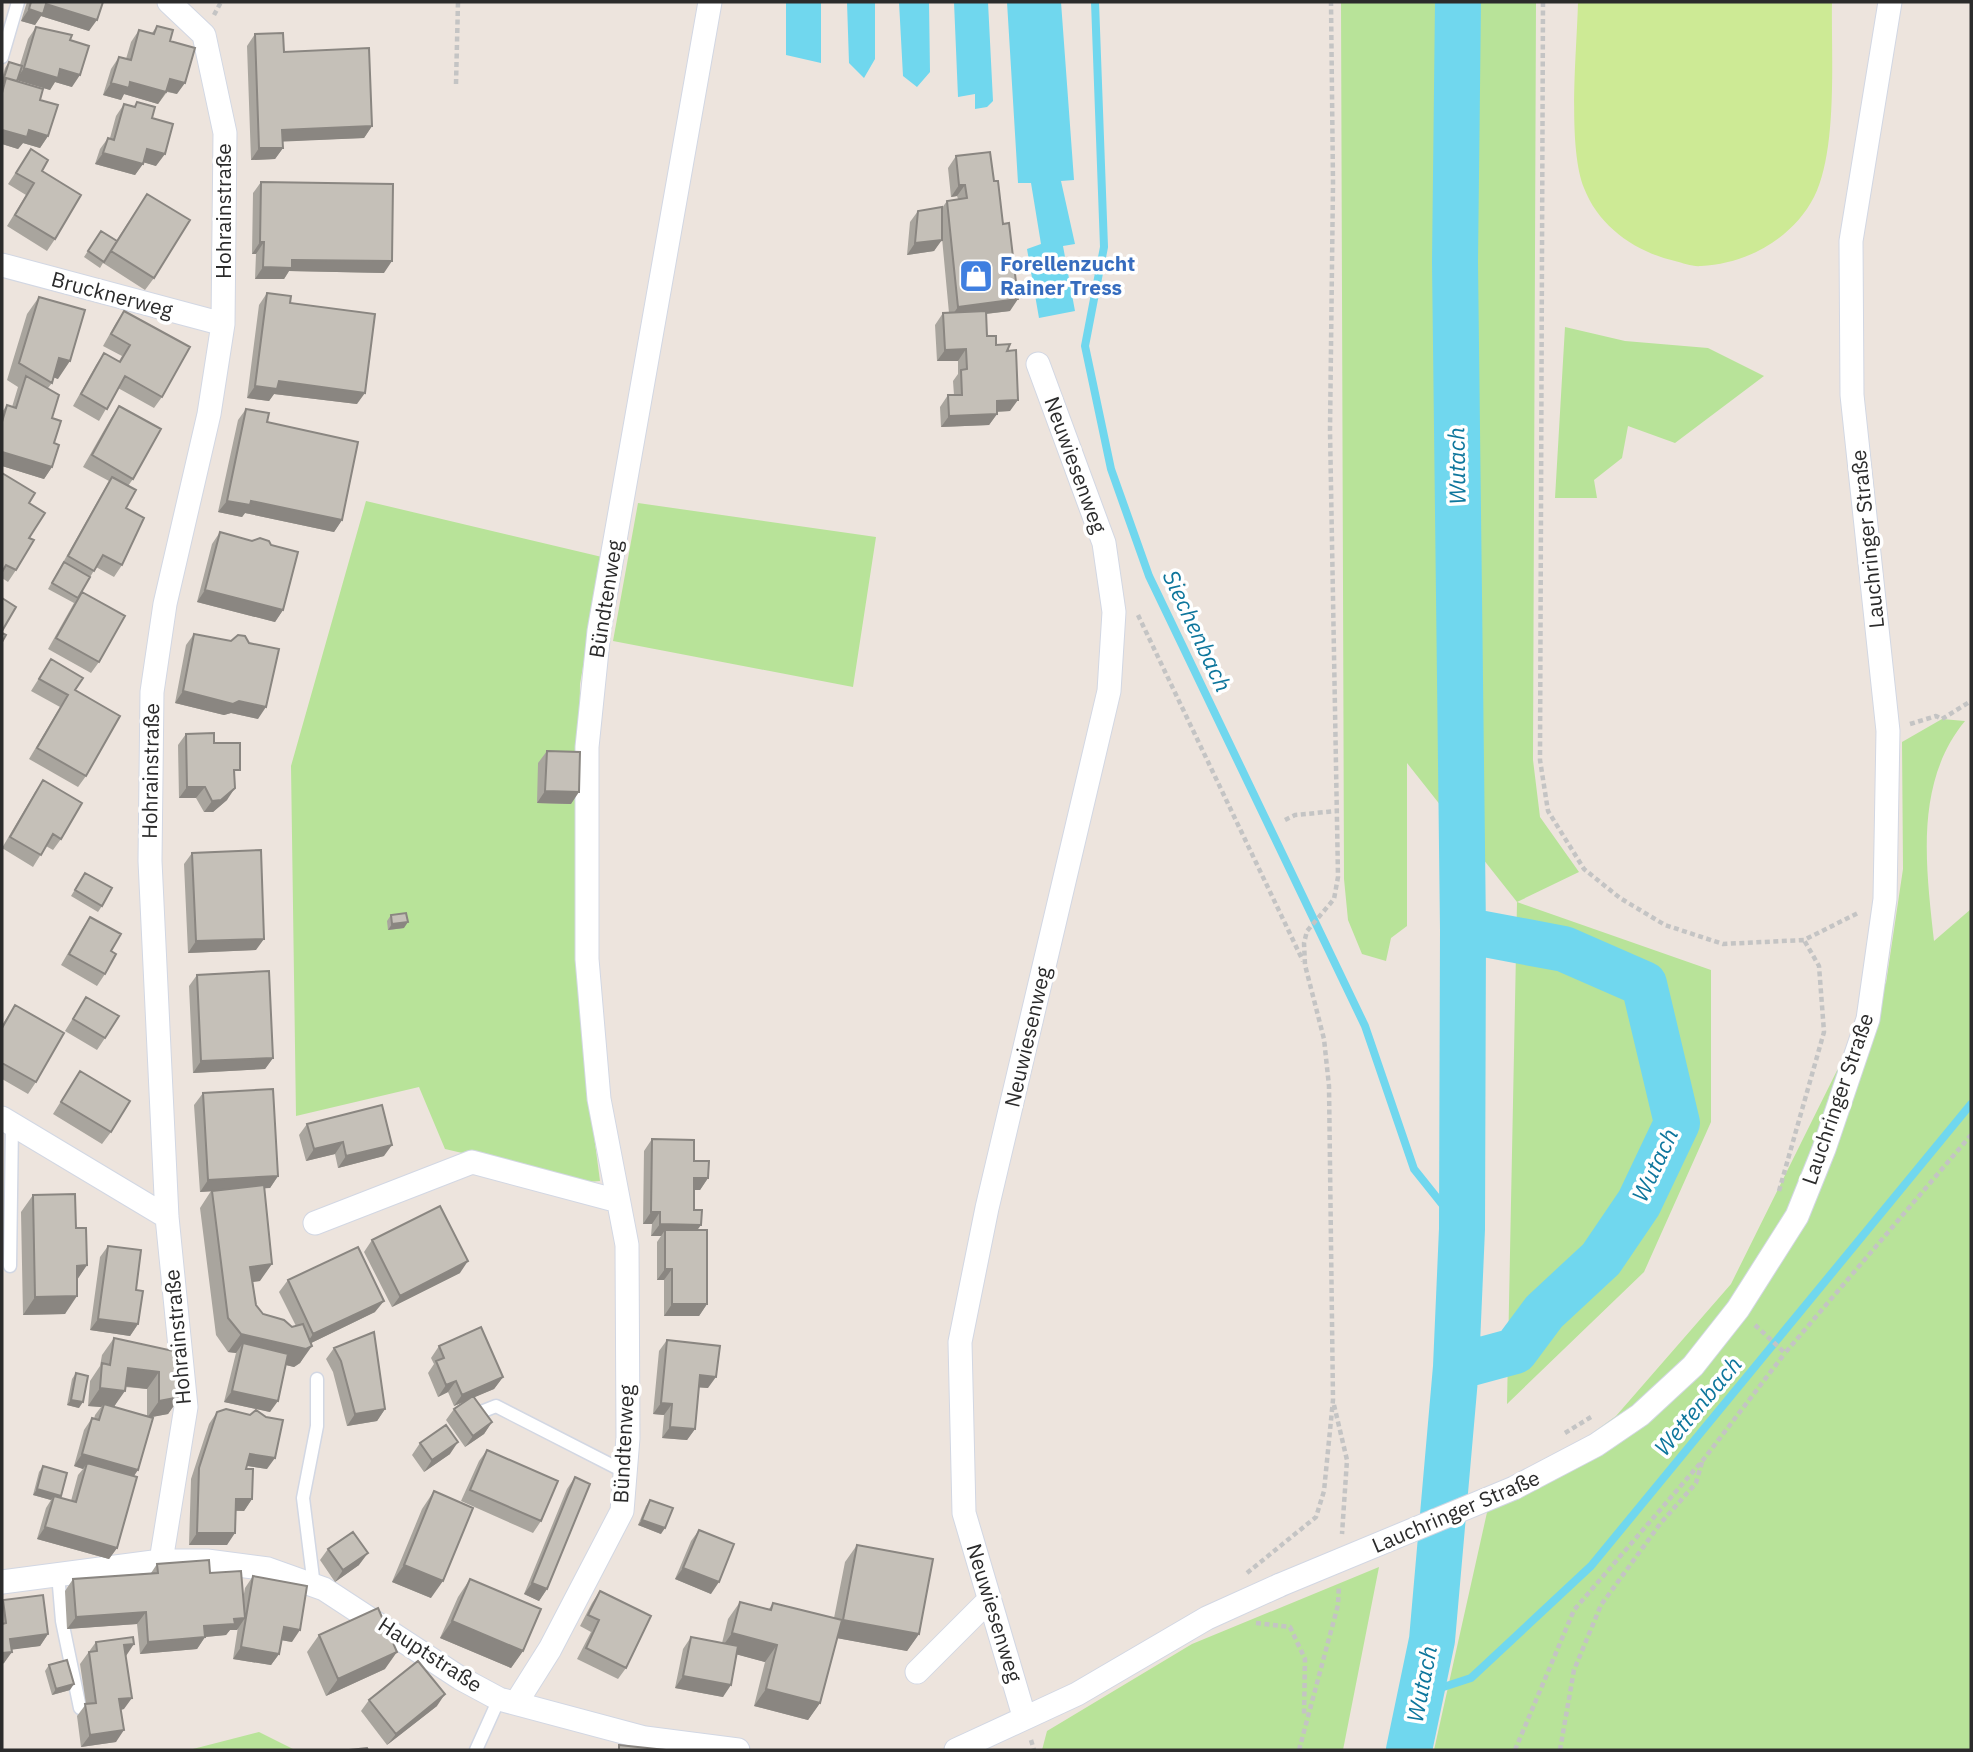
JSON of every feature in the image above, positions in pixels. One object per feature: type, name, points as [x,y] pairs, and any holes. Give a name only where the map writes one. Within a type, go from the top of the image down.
[{"type":"street","name":"Hohrainstraße","points":[[161,1561],[186,1407],[167,1217],[150,861],[152,692],[165,604],[209,414],[223,324],[225,132],[204,35],[169,2]]},
{"type":"street","name":"Bündtenweg","points":[[508,1701],[550,1649],[622,1511],[628,1438],[627,1245],[599,1099],[587,958],[587,747],[602,617],[710,2]]},
{"type":"street","name":"Lauchringer Straße","points":[[1024,1716],[1076,1694],[1207,1618],[1514,1488],[1596,1445],[1640,1415],[1693,1366],[1738,1309],[1797,1216],[1824,1149],[1868,1019],[1885,899],[1888,731],[1852,396],[1851,241],[1891,2]]},
{"type":"street","name":"Brucknerweg","points":[[3,273],[223,324]]},
{"type":"street","name":"Neuwiesenweg","points":[[1024,1716],[964,1513],[960,1342],[987,1208],[1109,691],[1114,612],[1104,543],[1038,364]]},
{"type":"street","points":[[7,1121],[167,1217]]},
{"type":"street","points":[[315,1223],[472,1163],[618,1201]]},
{"type":"street","name":"Hauptstraße","points":[[2,1582],[161,1561],[207,1561],[268,1569],[314,1586],[387,1628],[460,1678],[508,1701],[645,1738],[703,1748],[737,1750]]},
{"type":"street","points":[[917,1672],[989,1600]]},
{"type":"street","points":[[956,1750],[1024,1716]]},
{"type":"lane","points":[[2,57],[18,2]]},
{"type":"lane","points":[[7,1121],[10,1266]]},
{"type":"lane","points":[[314,1586],[303,1498],[317,1426],[317,1379]]},
{"type":"lane","points":[[481,1412],[496,1406],[625,1472]]},
{"type":"lane","points":[[58,1574],[62,1621],[79,1708]]},
{"type":"lane","points":[[476,1750],[508,1701]]},
{"type":"path","points":[[456,84],[458,2]]},
{"type":"path","points":[[1305,964],[1304,943],[1307,932],[1334,899],[1338,877],[1329,430],[1333,183],[1331,2]]},
{"type":"path","points":[[1543,2],[1540,760],[1548,811],[1584,869],[1620,898],[1665,925],[1723,944],[1804,940],[1885,899]]},
{"type":"path","points":[[1134,605],[1305,964],[1324,1038],[1329,1086],[1333,1400],[1324,1491],[1316,1517],[1255,1565],[1239,1583]]},
{"type":"path","points":[[1888,731],[1936,716],[1942,719],[1971,701]]},
{"type":"path","points":[[1285,820],[1295,815],[1337,811]]},
{"type":"path","points":[[1777,1197],[1824,1032],[1819,966],[1804,940]]},
{"type":"path","points":[[1515,1750],[1574,1610],[1703,1460],[1785,1353],[1971,1135]]},
{"type":"path","points":[[1738,1309],[1785,1353]]},
{"type":"path","points":[[1561,1437],[1594,1415]]},
{"type":"path","points":[[1560,1750],[1574,1670],[1601,1605],[1660,1524],[1696,1483],[1703,1460]]},
{"type":"path","points":[[1248,1622],[1290,1627],[1305,1659],[1304,1723],[1299,1750]]},
{"type":"green space","points":[[1341,2],[1536,2],[1533,760],[1540,817],[1579,872],[1517,902],[1407,763],[1407,926],[1391,938],[1386,961],[1362,954],[1348,920],[1344,879]]},
{"type":"green space","points":[[1578,2],[1832,2],[1832,102],[1827,154],[1814,197],[1794,225],[1767,246],[1751,254],[1718,264],[1698,266],[1646,251],[1620,236],[1609,226],[1591,202],[1579,170],[1574,123]]},
{"type":"green space","points":[[1565,327],[1625,341],[1708,348],[1764,376],[1675,443],[1628,426],[1622,458],[1594,480],[1597,498],[1555,498]]},
{"type":"green space","points":[[366,501],[602,557],[580,684],[579,745],[589,1098],[600,1181],[587,1182],[445,1149],[419,1087],[296,1116],[291,766]]},
{"type":"green space","points":[[638,503],[876,537],[853,687],[613,641]]},
{"type":"green space","points":[[1942,719],[1965,721],[1949,745],[1938,771],[1927,826],[1928,884],[1934,941],[1971,909],[1971,1750],[1434,1750],[1488,1508],[1616,1416],[1731,1284],[1876,992],[1886,983],[1903,869],[1902,742]]},
{"type":"green space","points":[[1517,902],[1711,970],[1711,1122],[1644,1272],[1507,1404]]},
{"type":"green space","points":[[1379,1567],[1343,1750],[1042,1750],[1047,1731],[1192,1644]]},
{"type":"green space","points":[[259,1732],[295,1750],[189,1750]]},
{"type":"water","points":[[786,2],[821,2],[821,63],[786,55]]},
{"type":"water","points":[[847,2],[875,2],[875,59],[864,78],[849,63]]},
{"type":"water","points":[[899,2],[929,2],[930,72],[917,87],[903,76]]},
{"type":"water","points":[[954,2],[988,2],[993,101],[987,107],[975,109],[975,94],[958,97]]},
{"type":"water","points":[[1007,2],[1061,2],[1074,180],[1061,181],[1075,244],[1063,246],[1075,311],[1039,318],[1027,249],[1041,244],[1031,183],[1018,183]]},
{"type":"building","points":[[31,2],[103,2],[97,20],[46,4],[43,14],[29,9]]},
{"type":"building","points":[[157,26],[173,30],[170,41],[195,48],[185,83],[170,79],[166,92],[130,82],[129,88],[111,83],[119,57],[131,60],[139,30],[154,34]]},
{"type":"building","points":[[36,27],[72,35],[70,40],[89,46],[80,75],[60,69],[58,78],[24,68]]},
{"type":"building","points":[[283,33],[284,52],[369,48],[372,126],[282,130],[283,148],[259,148],[255,34]]},
{"type":"building","points":[[9,62],[22,66],[17,81],[6,78],[2,84]]},
{"type":"building","points":[[6,78],[43,89],[40,100],[58,105],[48,136],[29,130],[27,137],[2,130],[2,93]]},
{"type":"building","points":[[137,102],[155,107],[152,118],[173,124],[165,154],[147,149],[143,164],[103,153],[108,138],[114,140],[124,104],[135,107]]},
{"type":"building","points":[[31,149],[48,160],[42,171],[81,195],[55,239],[15,215],[34,183],[16,173]]},
{"type":"building","points":[[990,152],[994,181],[998,181],[1003,224],[1009,223],[1018,299],[958,307],[947,201],[967,198],[965,185],[959,185],[956,156]]},
{"type":"building","points":[[261,182],[393,184],[392,261],[292,260],[292,268],[263,267],[264,242],[260,242]]},
{"type":"building","points":[[147,194],[190,220],[154,278],[111,251]]},
{"type":"building","points":[[942,207],[942,240],[915,243],[918,211]]},
{"type":"building","points":[[101,231],[117,241],[104,262],[88,251]]},
{"type":"building","points":[[267,293],[291,296],[290,303],[375,314],[365,393],[279,381],[277,389],[255,386]]},
{"type":"building","points":[[39,297],[85,310],[70,361],[59,358],[52,383],[19,363]]},
{"type":"building","points":[[124,311],[190,347],[162,397],[125,376],[107,409],[81,394],[104,353],[120,362],[130,345],[111,334]]},
{"type":"building","points":[[986,311],[987,336],[996,336],[996,345],[1010,344],[1007,351],[1016,350],[1018,400],[997,401],[997,414],[949,416],[948,395],[962,395],[961,370],[967,369],[966,349],[945,350],[943,313]]},
{"type":"building","points":[[26,376],[59,395],[52,418],[61,421],[54,443],[59,445],[52,467],[2,452],[2,422],[7,405],[16,408]]},
{"type":"building","points":[[119,406],[161,429],[133,479],[92,455]]},
{"type":"building","points":[[246,409],[269,413],[267,422],[358,442],[342,520],[251,501],[250,505],[227,501]]},
{"type":"building","points":[[2,473],[35,493],[29,503],[45,513],[29,538],[34,540],[16,570],[6,565],[2,572]]},
{"type":"building","points":[[112,477],[136,490],[126,508],[144,518],[122,565],[103,555],[94,571],[68,556]]},
{"type":"building","points":[[220,532],[252,541],[260,538],[269,541],[271,545],[298,552],[283,610],[205,590]]},
{"type":"building","points":[[64,562],[90,577],[78,598],[52,583]]},
{"type":"building","points":[[82,592],[125,616],[99,662],[56,638]]},
{"type":"building","points":[[2,598],[16,607],[2,631]]},
{"type":"building","points":[[194,634],[231,641],[238,635],[245,636],[249,643],[279,649],[266,707],[239,701],[233,704],[183,691]]},
{"type":"building","points":[[51,659],[83,678],[75,690],[120,716],[86,776],[37,748],[68,695],[39,679]]},
{"type":"building","points":[[214,733],[214,743],[240,743],[240,770],[234,770],[235,788],[221,800],[212,801],[205,787],[187,787],[186,734]]},
{"type":"building","points":[[547,751],[580,752],[579,792],[545,791]]},
{"type":"building","points":[[43,780],[82,803],[61,839],[53,834],[41,855],[10,837]]},
{"type":"building","points":[[261,850],[264,939],[196,941],[192,853]]},
{"type":"building","points":[[85,873],[112,888],[102,906],[75,890]]},
{"type":"building","points":[[406,913],[408,922],[392,924],[391,915]]},
{"type":"building","points":[[90,917],[121,934],[111,951],[116,954],[105,974],[69,954]]},
{"type":"building","points":[[269,971],[273,1058],[201,1061],[197,975]]},
{"type":"building","points":[[86,997],[119,1016],[105,1038],[73,1019]]},
{"type":"building","points":[[15,1005],[64,1033],[36,1082],[2,1063],[2,1028]]},
{"type":"building","points":[[80,1071],[130,1101],[111,1132],[61,1102]]},
{"type":"building","points":[[273,1089],[278,1176],[208,1180],[203,1093]]},
{"type":"building","points":[[382,1105],[392,1145],[346,1156],[343,1142],[314,1149],[307,1124]]},
{"type":"building","points":[[652,1139],[694,1140],[694,1161],[709,1161],[708,1178],[694,1178],[694,1210],[702,1210],[701,1225],[660,1224],[660,1212],[651,1212]]},
{"type":"building","points":[[264,1185],[272,1264],[250,1267],[256,1305],[263,1314],[284,1320],[292,1327],[303,1324],[312,1346],[306,1349],[241,1334],[228,1318],[212,1191]]},
{"type":"building","points":[[75,1194],[76,1228],[86,1228],[87,1265],[77,1266],[77,1296],[35,1297],[33,1195]]},
{"type":"building","points":[[440,1206],[468,1261],[400,1296],[372,1240]]},
{"type":"building","points":[[665,1230],[707,1230],[707,1304],[672,1304],[672,1269],[665,1269]]},
{"type":"building","points":[[108,1246],[141,1250],[136,1290],[143,1291],[138,1324],[98,1319]]},
{"type":"building","points":[[358,1247],[384,1301],[313,1334],[288,1280]]},
{"type":"building","points":[[481,1327],[503,1377],[462,1395],[456,1381],[446,1385],[436,1361],[444,1358],[439,1346]]},
{"type":"building","points":[[374,1332],[385,1409],[355,1414],[341,1361],[334,1348]]},
{"type":"building","points":[[114,1338],[178,1352],[180,1397],[159,1401],[159,1372],[128,1368],[125,1391],[100,1388],[102,1363],[110,1365]]},
{"type":"building","points":[[667,1340],[720,1346],[716,1377],[700,1375],[695,1429],[670,1427],[672,1404],[661,1403]]},
{"type":"building","points":[[243,1343],[288,1354],[278,1401],[232,1391]]},
{"type":"building","points":[[76,1373],[88,1376],[83,1402],[71,1400]]},
{"type":"building","points":[[473,1396],[492,1422],[473,1436],[454,1409]]},
{"type":"building","points":[[104,1404],[153,1418],[138,1470],[82,1454],[92,1418],[99,1420]]},
{"type":"building","points":[[226,1409],[250,1415],[256,1410],[266,1417],[283,1420],[275,1458],[250,1454],[246,1469],[253,1469],[252,1499],[236,1499],[235,1533],[197,1533],[199,1468],[217,1412]]},
{"type":"building","points":[[446,1425],[458,1442],[432,1460],[420,1443]]},
{"type":"building","points":[[487,1450],[558,1481],[541,1521],[470,1490]]},
{"type":"building","points":[[87,1463],[137,1477],[117,1548],[45,1527],[54,1496],[76,1502]]},
{"type":"building","points":[[43,1466],[67,1473],[61,1496],[37,1489]]},
{"type":"building","points":[[575,1477],[590,1484],[547,1589],[532,1583]]},
{"type":"building","points":[[434,1491],[473,1508],[443,1581],[404,1565]]},
{"type":"building","points":[[650,1500],[673,1508],[665,1528],[642,1520]]},
{"type":"building","points":[[699,1530],[734,1544],[719,1582],[683,1568]]},
{"type":"building","points":[[353,1532],[368,1553],[343,1570],[328,1549]]},
{"type":"building","points":[[857,1545],[933,1559],[919,1634],[843,1620]]},
{"type":"building","points":[[209,1560],[210,1573],[241,1571],[245,1618],[234,1619],[235,1624],[204,1626],[205,1637],[148,1642],[146,1612],[76,1617],[73,1579],[158,1573],[157,1564]]},
{"type":"building","points":[[253,1576],[307,1586],[300,1630],[284,1627],[279,1654],[241,1647]]},
{"type":"building","points":[[470,1579],[541,1609],[523,1651],[452,1621]]},
{"type":"building","points":[[600,1591],[651,1616],[626,1668],[586,1648],[599,1620],[588,1615]]},
{"type":"building","points":[[43,1595],[48,1634],[10,1639],[12,1652],[2,1653],[2,1624],[6,1623],[3,1600]]},
{"type":"building","points":[[740,1602],[771,1610],[773,1603],[842,1620],[820,1703],[766,1689],[777,1645],[732,1633]]},
{"type":"building","points":[[378,1608],[397,1652],[338,1679],[319,1635]]},
{"type":"building","points":[[133,1637],[134,1644],[124,1645],[132,1698],[119,1699],[124,1730],[90,1735],[85,1704],[96,1703],[89,1652],[97,1651],[96,1642]]},
{"type":"building","points":[[691,1637],[738,1646],[731,1685],[683,1676]]},
{"type":"building","points":[[67,1660],[74,1684],[56,1689],[49,1665]]},
{"type":"building","points":[[418,1661],[445,1694],[396,1734],[369,1700]]},
{"type":"building","points":[[619,1745],[666,1750],[619,1750]]},
{"type":"waterway","name":"Siechenbach","points":[[1095,2],[1104,247],[1085,346],[1111,469],[1149,576],[1365,1026],[1414,1169],[1462,1229]]},
{"type":"waterway","name":"Wutach","points":[[1409,1750],[1432,1640],[1456,1367],[1462,1229],[1463,930],[1455,262],[1458,2]]},
{"type":"waterway","name":"Wutach","points":[[1456,1367],[1515,1351],[1544,1312],[1601,1259],[1639,1203],[1677,1123],[1644,984],[1564,949],[1463,930]]},
{"type":"waterway","name":"Wettenbach","points":[[1422,1694],[1471,1678],[1591,1566],[1971,1104]]},
{"type":"place","name":"Forellenzucht Rainer Tress","points":[[976,276]]}]
